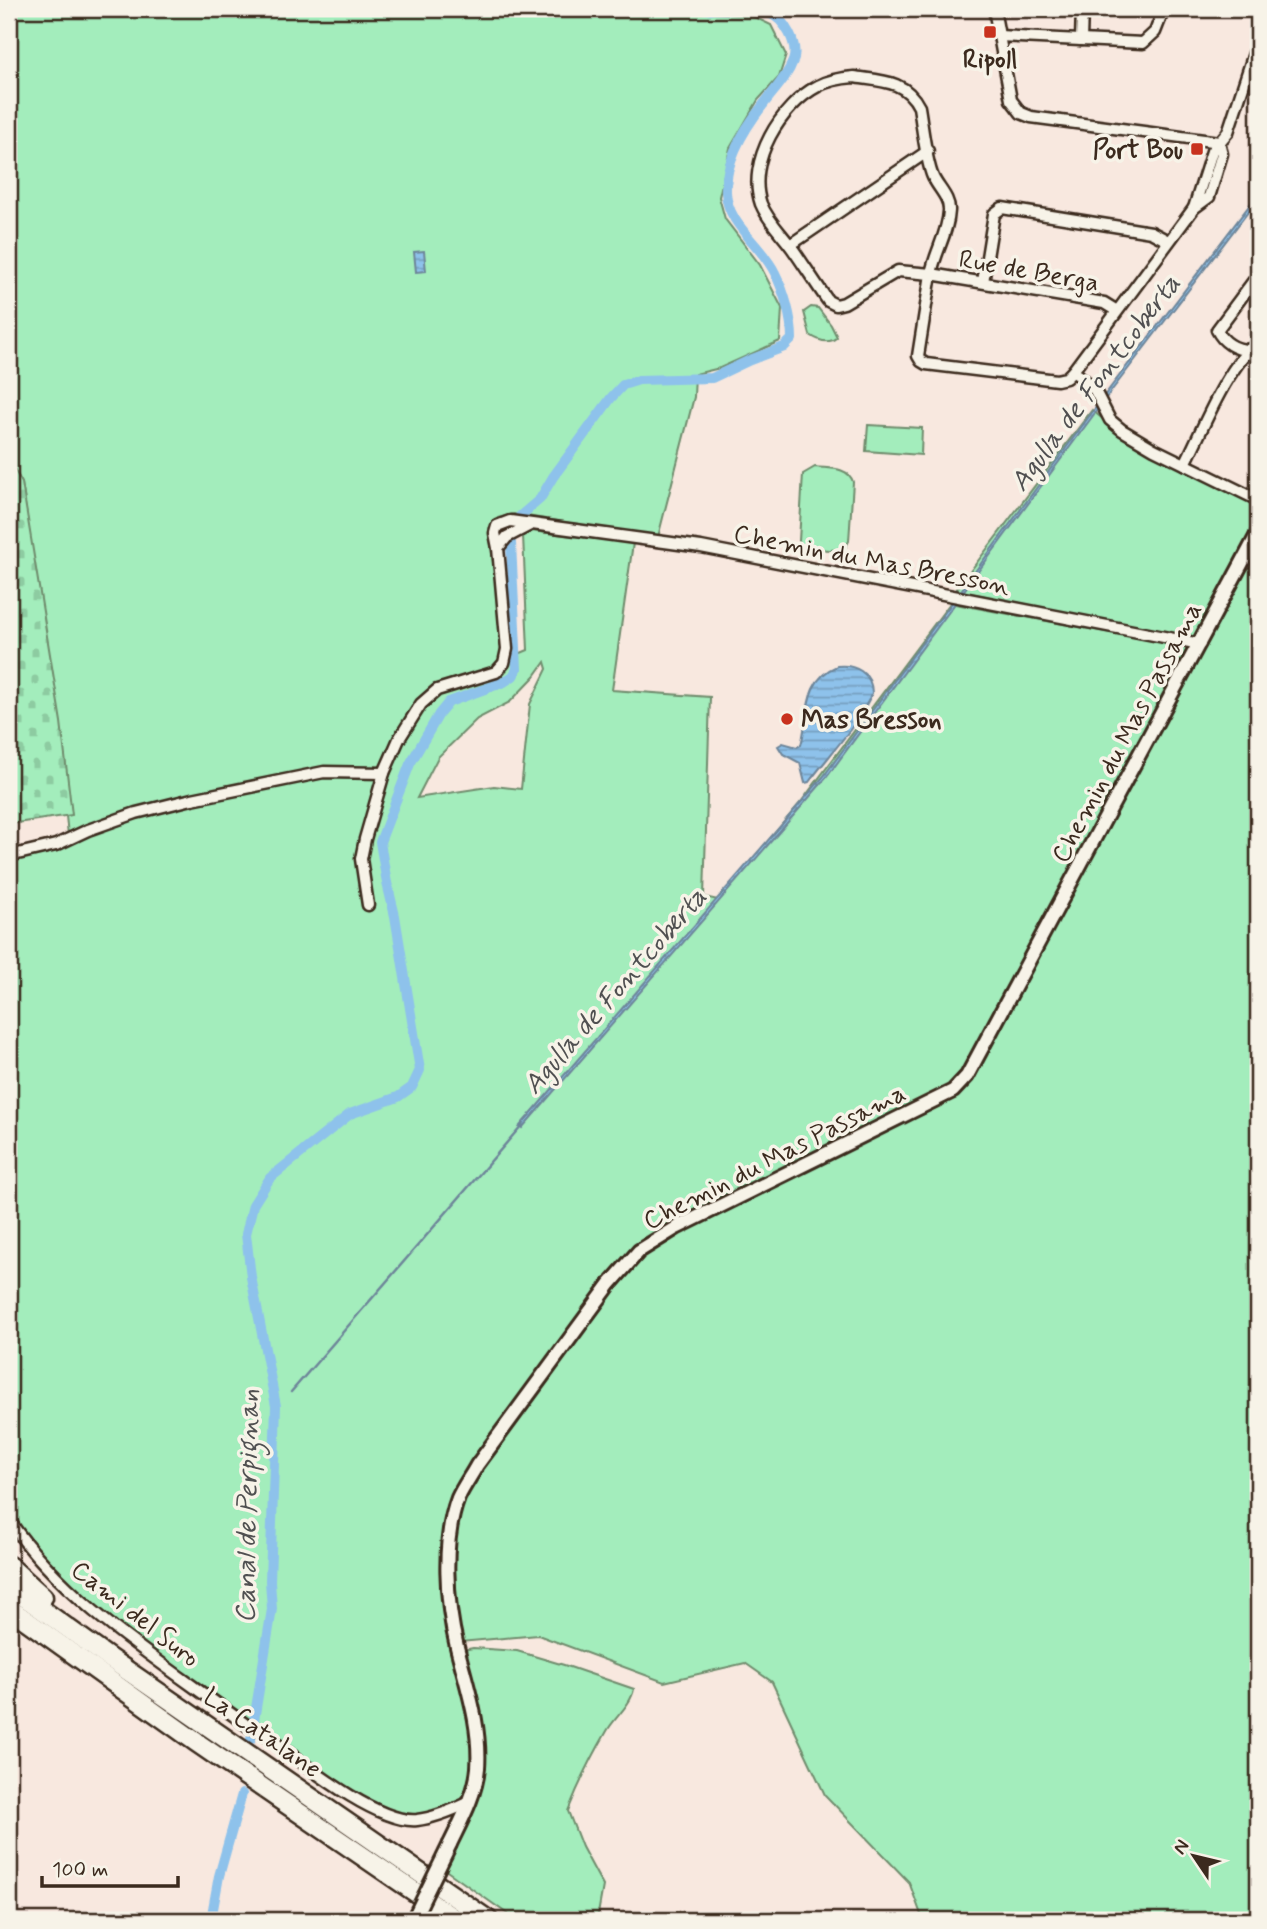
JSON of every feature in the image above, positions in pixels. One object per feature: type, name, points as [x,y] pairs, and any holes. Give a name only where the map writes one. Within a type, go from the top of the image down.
[{"type":"highway","points":[[9,1566],[29,1586],[88,1630],[109,1658]]},
{"type":"highway","name":"La Catalane","points":[[9,1586],[488,1920]]},
{"type":"highway","name":"La Catalane","points":[[13,1613],[456,1920]]},
{"type":"street","points":[[994,9],[1011,100],[1021,113],[1031,117],[1219,142]]},
{"type":"street","points":[[1081,40],[1082,9]]},
{"type":"street","points":[[998,36],[1143,43],[1155,32],[1164,9]]},
{"type":"street","points":[[1219,142],[1228,132],[1258,41]]},
{"type":"street","points":[[928,151],[790,245],[766,215],[758,188],[760,166],[769,140],[782,118],[801,97],[817,86],[839,79],[854,78],[898,84],[908,91],[919,107],[928,151],[932,174],[949,209],[945,231],[934,255],[918,356],[926,364],[1057,380],[1066,378],[1073,371],[1168,241],[1194,208],[1209,197],[1222,153],[1219,142]]},
{"type":"street","points":[[982,282],[994,214],[1002,208],[1151,232],[1168,241]]},
{"type":"street","name":"Rue de Berga","points":[[790,245],[828,302],[836,305],[898,271],[931,274],[1104,303],[1117,311]]},
{"type":"street","points":[[1249,350],[1241,350],[1229,344],[1217,330],[1258,275]]},
{"type":"street","points":[[1185,464],[1230,376],[1249,350],[1258,343]]},
{"type":"street","points":[[1073,371],[1093,387],[1110,421],[1122,430],[1258,500]]},
{"type":"street","name":"Chemin du Mas Bresson","points":[[368,905],[361,859],[384,773],[399,739],[421,704],[437,690],[496,672],[503,663],[507,649],[495,533],[497,526],[503,522],[701,547],[1200,643]]},
{"type":"street","name":"Chemin du Mas Passama","points":[[413,1920],[468,1803],[478,1770],[476,1722],[456,1642],[448,1579],[451,1522],[459,1496],[477,1465],[610,1284],[639,1251],[676,1228],[953,1091],[967,1076],[1258,533]]},
{"type":"street","points":[[9,856],[56,845],[136,813],[192,799],[324,772],[384,773]]},
{"type":"street","name":"Cami del Suro","points":[[9,1520],[23,1542],[63,1585],[110,1624],[340,1788],[381,1813],[415,1820],[451,1811],[468,1803]]},
{"type":"green space","points":[[9,9],[628,9],[750,15],[771,25],[786,55],[779,77],[758,100],[730,148],[719,197],[725,219],[760,265],[782,308],[780,341],[720,368],[695,374],[694,397],[658,537],[514,514],[498,518],[489,528],[503,649],[500,662],[493,668],[435,687],[381,769],[323,768],[68,835],[66,816],[71,815],[22,483],[9,460]]},
{"type":"green space","points":[[811,307],[818,308],[837,337],[824,341],[810,335],[804,312]]},
{"type":"green space","points":[[1092,410],[1150,450],[1258,505],[1258,522],[1197,639],[956,590]]},
{"type":"green space","points":[[868,425],[922,428],[921,455],[866,451]]},
{"type":"green space","points":[[9,460],[22,483],[61,722],[72,815],[9,824]]},
{"type":"green space","points":[[815,467],[842,471],[847,473],[853,482],[849,541],[845,548],[829,550],[802,547],[799,541],[803,474]]},
{"type":"green space","points":[[531,531],[633,543],[612,690],[710,697],[704,897],[718,900],[801,802],[950,603],[1192,648],[963,1074],[951,1087],[636,1247],[455,1494],[443,1579],[471,1723],[473,1769],[464,1801],[432,1813],[412,1815],[373,1803],[332,1780],[153,1652],[90,1602],[60,1574],[33,1545],[9,1513],[9,860],[137,817],[193,803],[324,776],[387,777],[403,740],[424,706],[439,694],[498,675],[509,658],[528,650],[523,535]],"holes":[[[545,662],[547,669],[530,704],[521,789],[494,786],[417,798],[438,757],[477,719],[510,702]]]},
{"type":"green space","points":[[1258,544],[1258,1920],[923,1920],[909,1882],[825,1795],[772,1682],[745,1663],[664,1682],[538,1635],[460,1642],[453,1568],[454,1530],[458,1512],[481,1468],[614,1287],[642,1255],[678,1232],[956,1095]]},
{"type":"green space","points":[[473,1648],[517,1651],[634,1689],[630,1700],[610,1726],[596,1751],[568,1811],[582,1847],[603,1886],[597,1920],[516,1920],[444,1869],[482,1770],[463,1650]]},
{"type":"water","points":[[1258,194],[1258,199],[1109,394],[960,596],[957,596],[1107,392]]},
{"type":"water","points":[[424,251],[426,271],[416,272],[414,252]]},
{"type":"water","points":[[956,597],[959,598],[826,778],[522,1128],[520,1126],[823,777]]},
{"type":"water","points":[[837,666],[861,671],[869,680],[872,693],[851,728],[809,782],[805,783],[800,763],[783,754],[778,746],[783,743],[797,747],[801,745],[813,690],[826,672]]},
{"type":"waterway","name":"Canal de Perpignan","points":[[519,517],[540,499],[553,477],[623,385],[639,380],[712,378],[784,347],[792,339],[789,314],[778,280],[769,263],[732,215],[726,192],[729,169],[737,146],[749,124],[784,79],[793,61],[792,40],[780,21],[769,13],[705,9]]},
{"type":"waterway","name":"Canal de Perpignan","points":[[251,1739],[272,1609],[270,1581],[276,1406],[251,1277],[246,1234],[253,1205],[270,1178],[350,1114],[398,1097],[412,1087],[420,1070],[380,842],[410,764],[439,714],[449,702],[504,682],[513,676],[517,669],[511,543]]},
{"type":"waterway","name":"Agulla de Fontcoberta","points":[[291,1392],[522,1125]]},
{"type":"waterway","name":"Canal de Perpignan","points":[[211,1920],[219,1876],[242,1794]]},
{"type":"place","name":"Ripoll","points":[[990,32]]},
{"type":"place","name":"Port Bou","points":[[1197,149]]},
{"type":"place","name":"Mas Bresson","points":[[787,719]]}]
